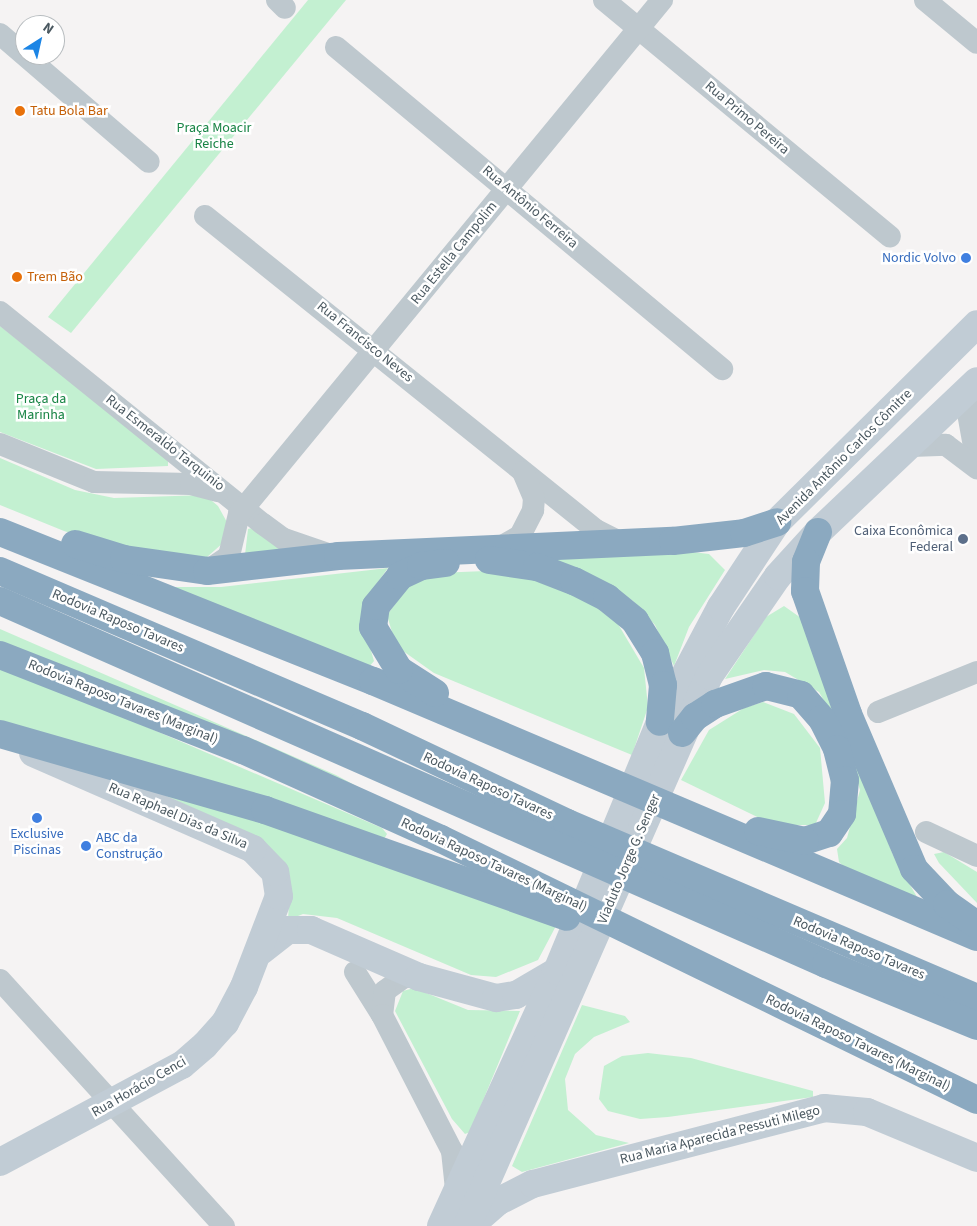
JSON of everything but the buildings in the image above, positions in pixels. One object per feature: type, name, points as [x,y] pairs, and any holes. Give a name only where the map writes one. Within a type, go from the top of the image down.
[{"type":"highway","points":[[0,517],[124,559],[207,571],[338,556],[502,546],[622,543],[726,536],[777,522]]},
{"type":"highway","points":[[0,532],[552,758],[977,937]]},
{"type":"highway","points":[[818,532],[806,562],[805,591],[848,714],[914,869],[947,904],[977,925]]},
{"type":"highway","points":[[552,758],[410,679],[387,656],[373,627],[376,606],[400,576],[421,566],[500,560],[537,567],[607,598],[635,622],[655,653],[671,728],[742,692],[766,686],[801,695],[822,719],[837,749],[846,780],[842,814],[829,833],[805,841],[746,828],[600,779]]},
{"type":"highway","name":"Rodovia Raposo Tavares","points":[[0,571],[362,726],[567,824],[977,998]]},
{"type":"highway","name":"Rodovia Raposo Tavares","points":[[0,601],[826,964],[977,1026]]},
{"type":"highway","name":"Rodovia Raposo Tavares (Marginal)","points":[[0,655],[243,750],[711,969],[977,1100]]},
{"type":"highway","points":[[0,736],[265,810],[711,969]]},
{"type":"highway","points":[[826,964],[977,1044]]},
{"type":"main road","name":"Avenida Antônio Carlos Cômitre","points":[[655,766],[721,607],[777,522],[977,324]]},
{"type":"main road","name":"Avenida Antônio Carlos Cômitre","points":[[671,728],[778,576],[818,532],[976,383]]},
{"type":"main road","name":"Rua Raphael Dias da Silva","points":[[0,736],[262,854],[275,872],[279,896],[261,952]]},
{"type":"main road","name":"Viaduto Jorge G. Senger","points":[[581,942],[655,766]]},
{"type":"main road","points":[[261,952],[281,933],[310,930],[419,977],[496,998],[525,992],[557,971],[581,942]]},
{"type":"main road","points":[[441,1226],[456,1191],[535,1045],[581,942]]},
{"type":"main road","name":"Rua Horácio Cenci","points":[[0,1162],[114,1103],[182,1065],[205,1045],[225,1023],[261,952]]},
{"type":"main road","points":[[469,1226],[535,1045],[557,971]]},
{"type":"main road","name":"Rua Maria Aparecida Pessuti Milego","points":[[469,1226],[499,1201],[533,1184],[824,1108],[868,1112],[977,1158]]},
{"type":"street","name":"Rua Primo Pereira","points":[[604,0],[890,237]]},
{"type":"street","name":"Rua Estella Campolim","points":[[207,571],[230,556],[240,514],[246,506],[662,0]]},
{"type":"street","points":[[925,0],[977,42]]},
{"type":"street","points":[[0,34],[149,162]]},
{"type":"street","name":"Rua Antônio Ferreira","points":[[336,47],[722,369]]},
{"type":"street","name":"Rua Francisco Neves","points":[[205,216],[375,350],[596,530],[622,543]]},
{"type":"street","name":"Rua Esmeraldo Tarquinio","points":[[0,312],[180,456],[246,506],[284,539],[338,556]]},
{"type":"street","points":[[976,383],[968,413],[977,463]]},
{"type":"street","points":[[0,444],[94,482],[206,487],[246,506]]},
{"type":"street","points":[[911,446],[946,445],[977,468]]},
{"type":"street","points":[[156,484],[183,474],[186,468],[180,456]]},
{"type":"street","name":"Rua Francisco Neves","points":[[502,546],[520,536],[533,510],[534,498],[522,471]]},
{"type":"street","points":[[878,712],[977,672]]},
{"type":"street","points":[[926,832],[977,856]]},
{"type":"street","points":[[355,972],[377,991],[382,1015],[452,1151],[456,1191]]},
{"type":"street","points":[[377,991],[404,977],[419,977]]},
{"type":"street","points":[[0,980],[224,1226]]},
{"type":"green space","name":"Praça Moacir Reiche","points":[[308,0],[346,0],[71,333],[48,317]]},
{"type":"green space","name":"Praça da Marinha","points":[[0,326],[168,459],[168,466],[96,469],[0,432]]},
{"type":"green space","points":[[0,458],[75,490],[114,498],[205,495],[218,506],[228,524],[224,542],[206,558],[124,550],[64,531],[0,505]]},
{"type":"green space","points":[[252,528],[283,549],[245,555],[248,529]]},
{"type":"green space","points":[[684,551],[709,554],[725,570],[689,627],[674,666],[655,625],[633,601],[607,585],[551,563],[564,556]]},
{"type":"green space","points":[[388,568],[365,600],[367,637],[374,661],[368,668],[162,587],[221,587]]},
{"type":"green space","points":[[511,570],[587,600],[618,624],[644,668],[648,707],[632,755],[434,673],[396,646],[387,615],[412,581],[437,573]]},
{"type":"green space","points":[[784,606],[801,618],[893,855],[917,897],[847,870],[839,862],[837,849],[847,838],[860,790],[843,734],[819,692],[785,672],[764,670],[725,679],[766,617]]},
{"type":"green space","points":[[0,629],[336,775],[419,820],[0,644]]},
{"type":"green space","points":[[0,669],[42,682],[382,828],[387,834],[384,839],[0,723]]},
{"type":"green space","points":[[763,702],[794,714],[820,748],[825,803],[815,825],[774,825],[681,780],[709,730],[744,708]]},
{"type":"green space","points":[[164,789],[557,924],[538,960],[496,977],[471,975],[337,918],[303,914],[288,920],[290,885],[228,824],[166,796]]},
{"type":"green space","points":[[944,852],[977,872],[977,903],[939,863],[934,854]]},
{"type":"green space","points":[[414,988],[468,1010],[520,1011],[470,1132],[465,1134],[452,1119],[395,1011],[403,991]]},
{"type":"green space","points":[[582,1005],[625,1016],[630,1022],[594,1037],[575,1054],[565,1079],[568,1110],[596,1135],[629,1143],[522,1172],[512,1166]]},
{"type":"green space","points":[[648,1053],[691,1058],[813,1091],[813,1097],[668,1117],[640,1119],[608,1111],[599,1099],[604,1066],[622,1056]]},
{"type":"place","name":"Tatu Bola Bar","points":[[20,111]]},
{"type":"place","name":"Nordic Volvo","points":[[966,258]]},
{"type":"place","name":"Trem Bão","points":[[17,277]]},
{"type":"place","name":"Caixa Econômica Federal","points":[[963,539]]},
{"type":"place","name":"Exclusive Piscinas","points":[[37,818]]},
{"type":"place","name":"ABC da Construção","points":[[86,846]]}]
